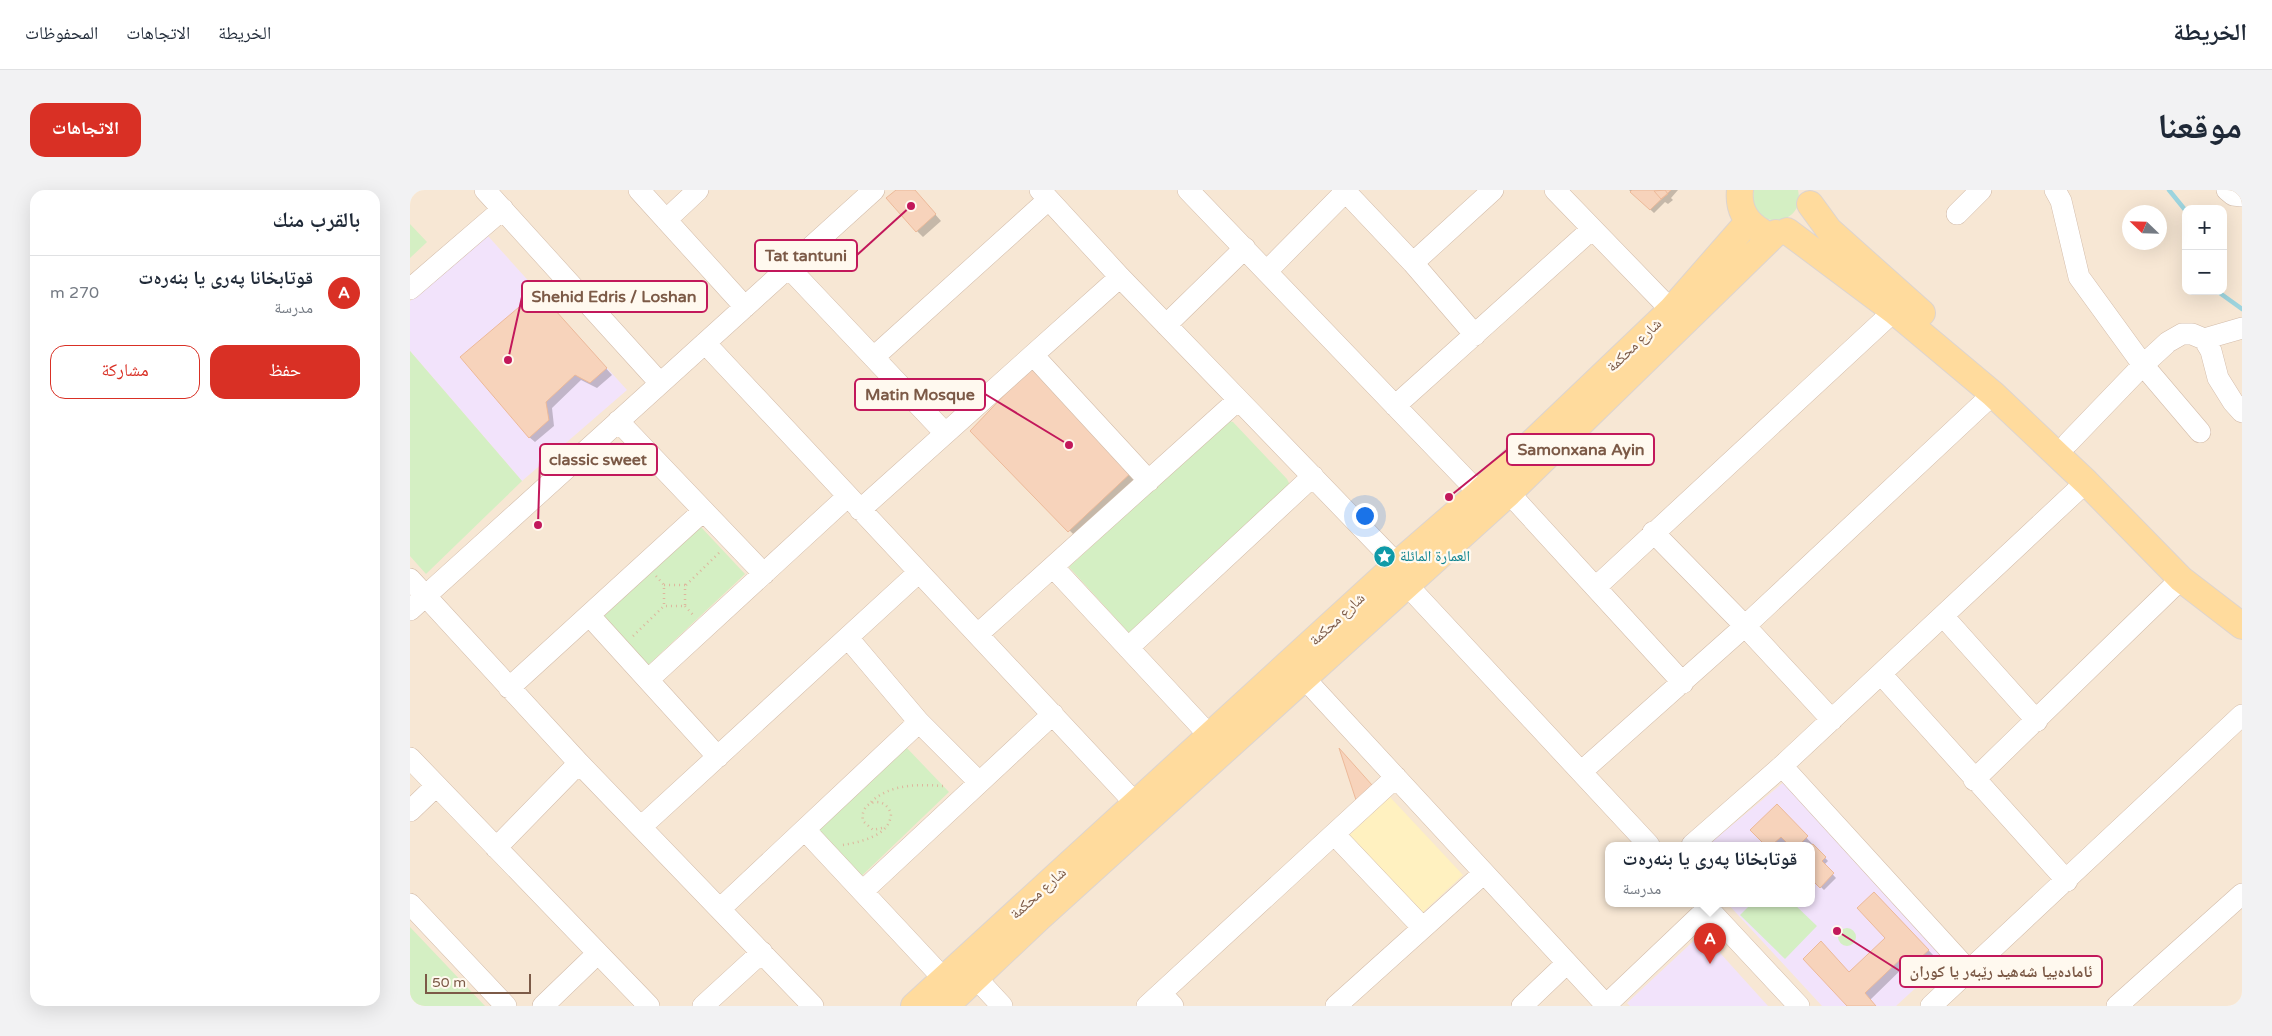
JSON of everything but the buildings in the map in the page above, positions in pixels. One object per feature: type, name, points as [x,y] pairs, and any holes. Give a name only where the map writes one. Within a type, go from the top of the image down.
[{"type":"main road","name":"شارع محكمة","points":[[1063,885],[1136,804],[1210,736],[1402,574],[1509,493],[1782,232],[1802,221],[1812,195]]},
{"type":"main road","points":[[1812,195],[1829,230],[1987,370],[2014,390],[2068,442],[2189,567],[2242,608]]},
{"type":"main road","name":"شارع محكمة","points":[[914,1006],[944,979],[1063,885],[1305,679],[1479,493],[1671,310],[1738,200]]},
{"type":"main road","points":[[1738,200],[1761,231],[1782,232],[1894,311],[1993,394],[2086,482],[2181,579],[2242,626]]},
{"type":"main road","name":"شارع محكمة","points":[[946,1006],[976,978],[1033,910]]},
{"type":"street","points":[[485,190],[660,384]]},
{"type":"street","points":[[638,190],[745,307]]},
{"type":"street","points":[[666,220],[698,190]]},
{"type":"street","points":[[418,603],[874,190]]},
{"type":"street","points":[[1190,190],[1479,493]]},
{"type":"street","points":[[1412,263],[1493,190]]},
{"type":"street","points":[[1555,190],[1671,310]]},
{"type":"street","points":[[1957,214],[1981,190]]},
{"type":"street","points":[[2227,190],[2233,195],[2242,196]]},
{"type":"street","points":[[1267,272],[1346,191],[1475,335]]},
{"type":"street","points":[[2060,194],[2079,277],[2143,365],[2200,432]]},
{"type":"street","points":[[874,357],[1044,195],[1166,325],[1313,476],[1646,842]]},
{"type":"street","points":[[410,289],[502,209]]},
{"type":"street","points":[[1395,406],[1592,229]]},
{"type":"street","points":[[1166,325],[1245,248]]},
{"type":"street","points":[[789,268],[945,433]]},
{"type":"street","points":[[648,680],[764,574],[945,433],[1120,276]]},
{"type":"street","points":[[1596,587],[1653,532],[1894,311]]},
{"type":"street","points":[[2204,339],[2242,328]]},
{"type":"street","points":[[2068,442],[2143,365],[2168,342],[2182,334],[2192,334],[2204,339],[2211,351],[2218,378],[2233,402],[2242,412]]},
{"type":"street","points":[[706,343],[1136,804]]},
{"type":"street","points":[[1032,355],[1149,481]]},
{"type":"street","points":[[1581,772],[1683,683],[1993,394]]},
{"type":"street","points":[[978,634],[1238,400]]},
{"type":"street","points":[[618,422],[764,574]]},
{"type":"street","points":[[1128,648],[1313,476]]},
{"type":"street","points":[[1695,842],[1882,674],[2086,482]]},
{"type":"street","points":[[1509,493],[1683,683]]},
{"type":"street","points":[[509,688],[703,511]]},
{"type":"street","points":[[1653,532],[1745,626],[1832,720]]},
{"type":"street","points":[[1053,567],[1210,736]]},
{"type":"street","points":[[641,827],[919,572]]},
{"type":"street","points":[[410,578],[418,603],[509,688],[813,1006]]},
{"type":"street","points":[[1974,780],[2037,721],[2181,579]]},
{"type":"street","points":[[589,615],[718,758]]},
{"type":"street","points":[[1943,616],[2037,721]]},
{"type":"street","points":[[848,638],[919,722],[979,782]]},
{"type":"street","points":[[1882,674],[1974,780],[2067,881]]},
{"type":"street","points":[[1305,679],[1606,1006],[1703,907]]},
{"type":"street","points":[[863,891],[1052,714]]},
{"type":"street","points":[[1931,1006],[2067,881],[2242,715]]},
{"type":"street","points":[[720,909],[919,722]]},
{"type":"street","points":[[410,758],[649,1006]]},
{"type":"street","points":[[496,848],[579,763]]},
{"type":"street","points":[[1782,766],[1969,971]]},
{"type":"street","points":[[1160,1002],[1334,834],[1396,777]]},
{"type":"street","points":[[410,811],[436,786]]},
{"type":"street","points":[[804,830],[944,979]]},
{"type":"street","points":[[1334,834],[1423,928]]},
{"type":"street","points":[[1336,1006],[1484,873]]},
{"type":"street","points":[[2117,1006],[2242,894]]},
{"type":"street","points":[[410,904],[506,1006]]},
{"type":"street","points":[[1707,907],[1799,1006]]},
{"type":"street","points":[[703,1006],[762,952]]},
{"type":"street","points":[[543,1006],[598,953]]},
{"type":"street","points":[[1522,1006],[1567,963]]},
{"type":"street","points":[[976,978],[1002,1006]]},
{"type":"path","points":[[664,585],[685,585],[732,541]]},
{"type":"path","points":[[652,571],[664,585],[664,606]]},
{"type":"path","points":[[685,585],[685,606],[697,618]]},
{"type":"path","points":[[620,649],[664,606],[685,606]]},
{"type":"path","points":[[886,827],[873,830],[866,825],[863,812],[868,804],[877,796],[902,787],[916,785],[943,786]]},
{"type":"path","points":[[839,846],[857,843],[886,827],[891,814],[886,805],[878,801],[868,804]]},
{"type":"shaded area","points":[[410,190],[2242,190],[2242,1006],[410,1006]]},
{"type":"shaded area","points":[[488,236],[627,390],[522,481],[410,351],[410,301]]},
{"type":"shaded area","points":[[1785,781],[1947,959],[1896,1006],[1822,1006],[1731,907],[1815,907],[1815,842],[1712,842]]},
{"type":"shaded area","points":[[1702,933],[1768,1006],[1630,1006],[1627,1003]]},
{"type":"green space","points":[[1754,190],[1798,190],[1798,203],[1794,213],[1786,218],[1766,219],[1758,213],[1754,203]]},
{"type":"green space","points":[[410,224],[427,242],[410,258]]},
{"type":"green space","points":[[410,351],[522,481],[426,574],[410,556]]},
{"type":"green space","points":[[1229,421],[1233,422],[1287,479],[1290,485],[1129,633],[1069,567]]},
{"type":"green space","points":[[700,526],[745,574],[647,666],[602,618]]},
{"type":"green space","points":[[905,746],[949,792],[849,888],[805,841]]},
{"type":"green space","points":[[1748,907],[1797,907],[1817,926],[1785,959],[1740,915]]},
{"type":"green space","points":[[410,927],[485,1006],[410,1006]]},
{"type":"green space","points":[[1847,928],[1853,931],[1856,937],[1853,943],[1847,946],[1841,943],[1838,937],[1841,931]]},
{"type":"sand","points":[[1390,797],[1463,875],[1420,915],[1347,837]]},
{"type":"waterway","points":[[2169,190],[2182,206]]},
{"type":"waterway","points":[[2223,295],[2242,309]]},
{"type":"place","name":"Tat tantuni","points":[[911,206]]},
{"type":"place","name":"Shehid Edris / Loshan","points":[[508,360]]},
{"type":"place","name":"Matin Mosque","points":[[1069,445]]},
{"type":"place","name":"Samonxana Ayin","points":[[1449,497]]},
{"type":"place","name":"classic sweet","points":[[538,525]]},
{"type":"place","name":"العمارة المائلة","points":[[1384,556]]},
{"type":"place","name":"ئامادەییا شەهید رێبەر یا کوران","points":[[1837,931]]},
{"type":"place","name":"قوتابخانا پەری یا بنەرەت","points":[[1710,964]]}]
